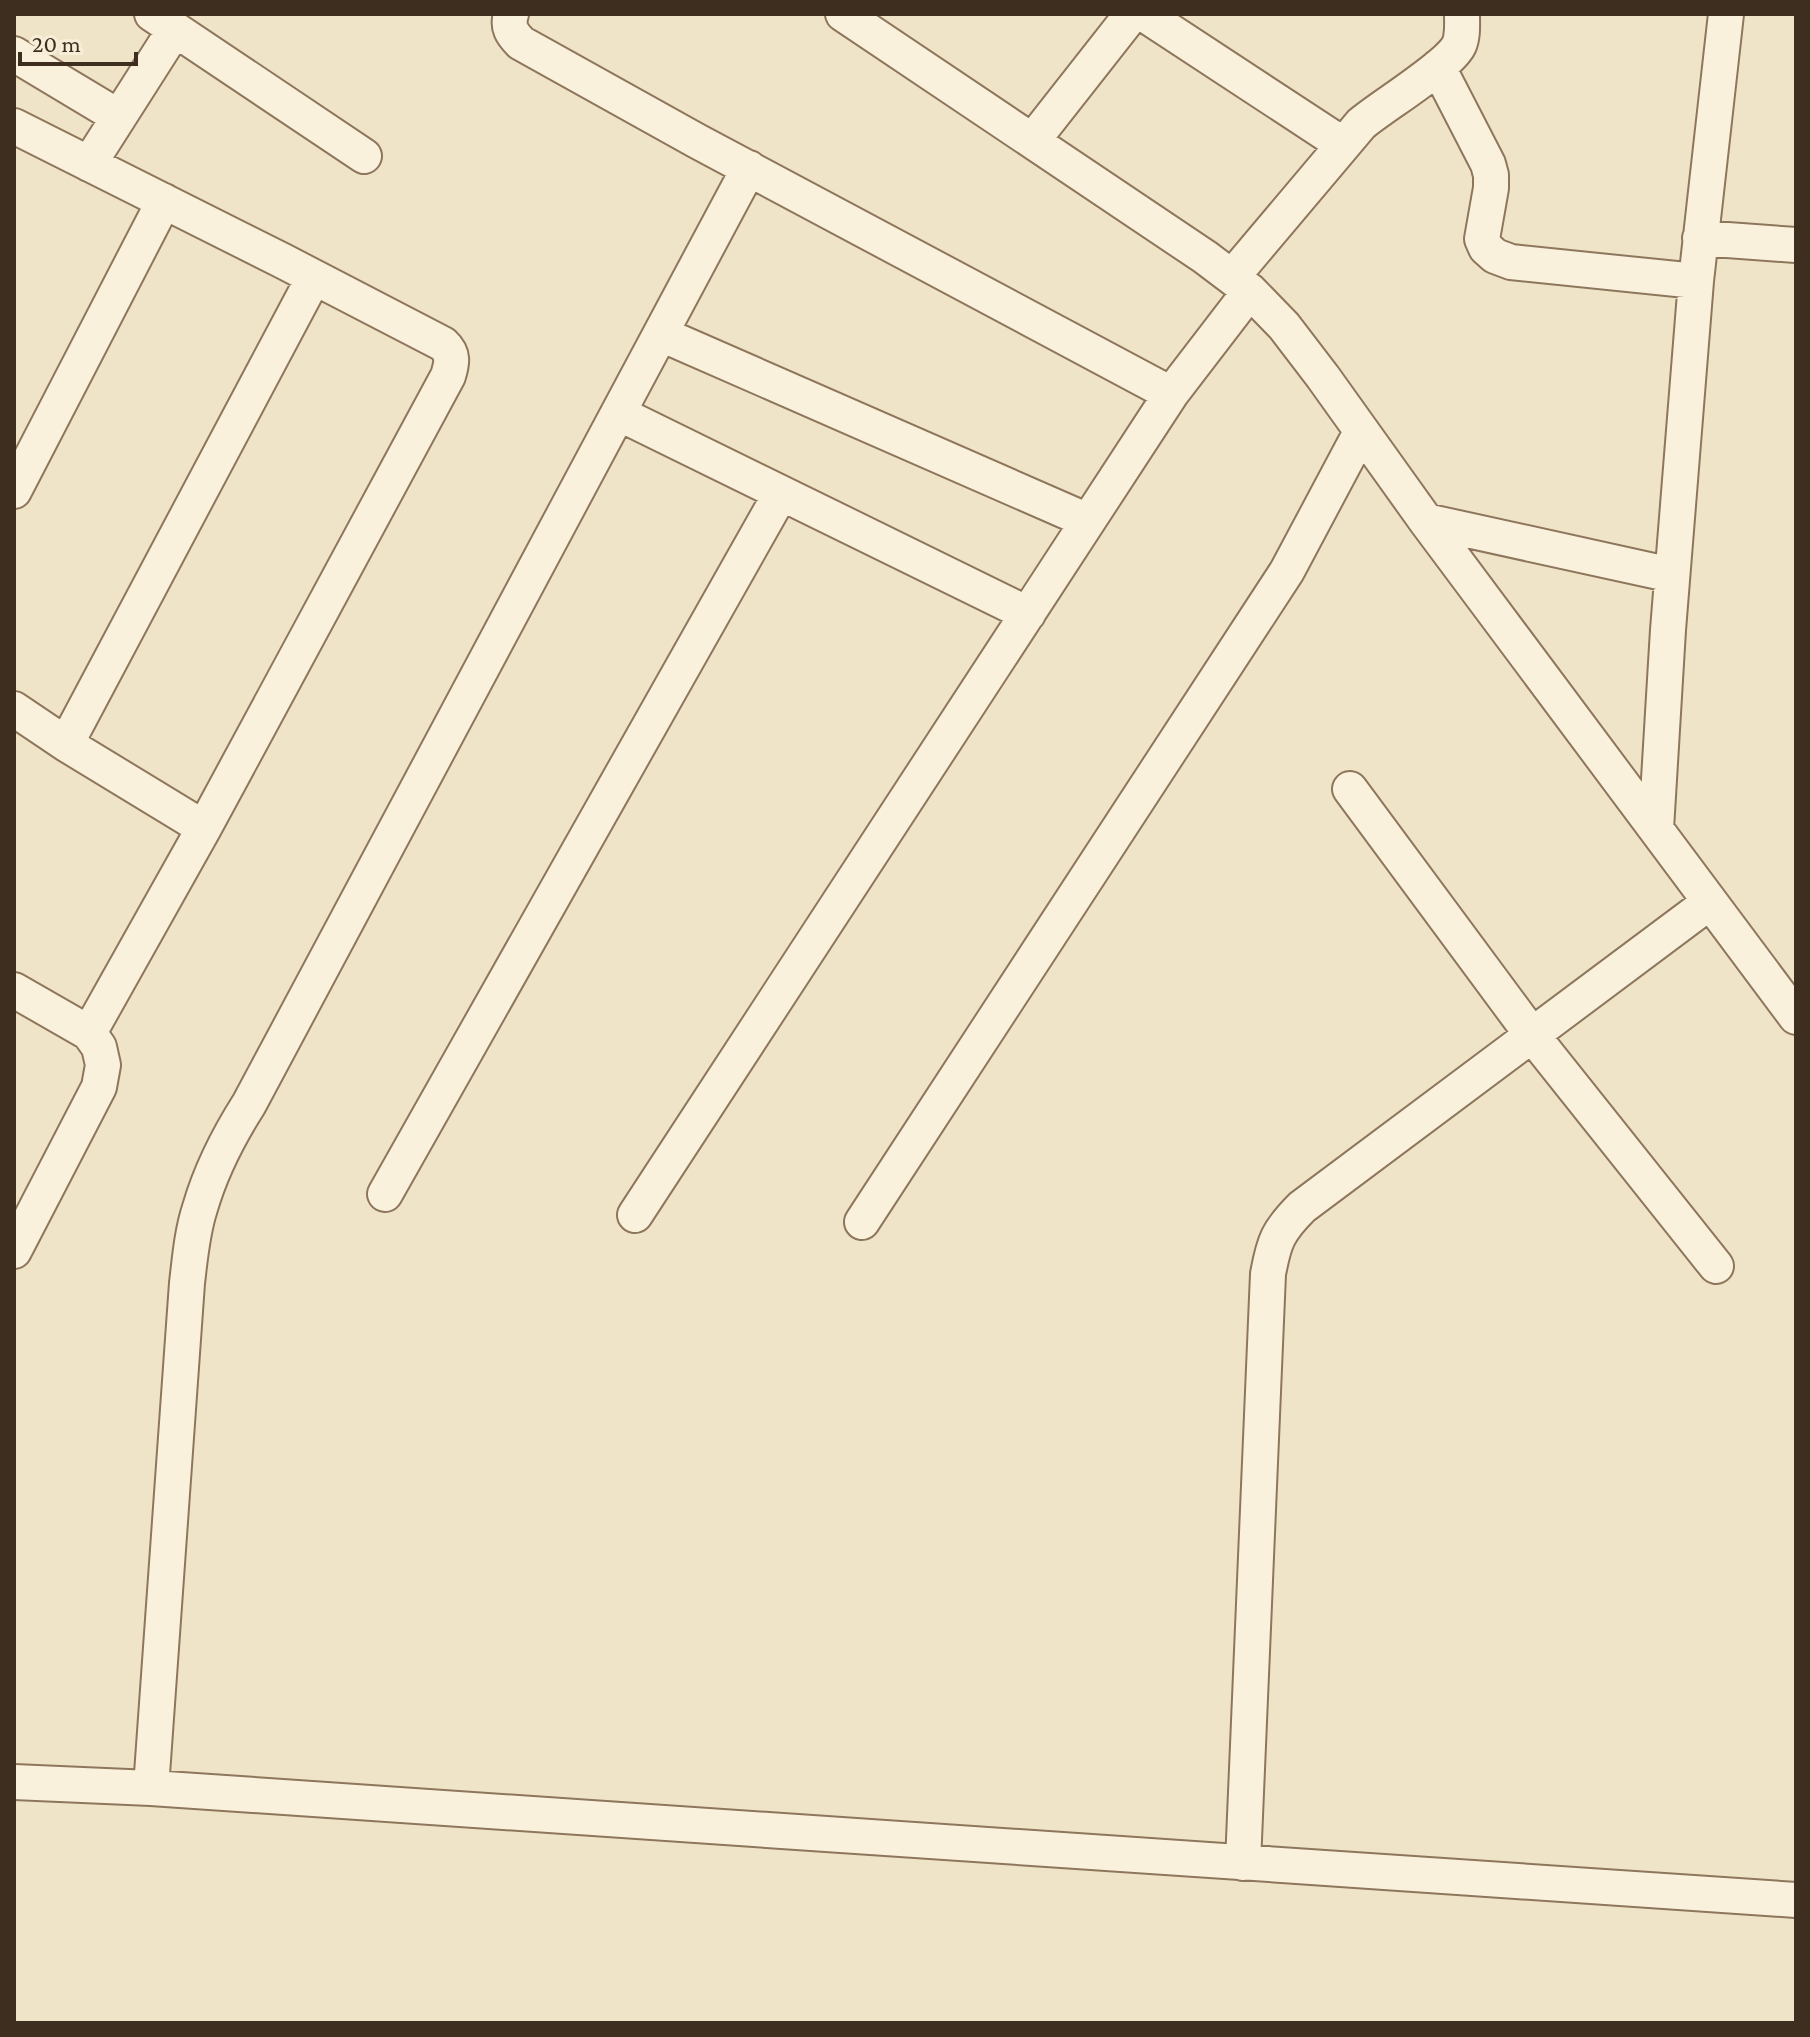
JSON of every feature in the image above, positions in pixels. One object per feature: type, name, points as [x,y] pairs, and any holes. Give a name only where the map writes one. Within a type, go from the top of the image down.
[{"type":"street","points":[[511,14],[512,33],[521,43],[1171,394]]},
{"type":"street","points":[[843,14],[1205,257],[1241,284],[1284,326],[1796,1017]]},
{"type":"street","points":[[1033,140],[1132,14]]},
{"type":"street","points":[[1144,14],[1342,144]]},
{"type":"street","points":[[635,1215],[1241,284],[1342,144],[1377,110],[1453,54],[1462,33],[1462,14]]},
{"type":"street","points":[[1656,829],[1672,575],[1696,281],[1726,14]]},
{"type":"street","points":[[89,164],[119,117],[164,22],[364,156]]},
{"type":"street","points":[[14,54],[119,117]]},
{"type":"street","points":[[1438,67],[1488,164],[1491,188],[1482,239],[1495,256],[1511,262],[1696,281]]},
{"type":"street","points":[[14,126],[443,344],[452,356],[448,376],[204,828],[89,1033]]},
{"type":"street","points":[[151,1788],[187,1283],[199,1209],[225,1143],[249,1104],[749,168]]},
{"type":"street","points":[[14,491],[164,201]]},
{"type":"street","points":[[1700,238],[1796,245]]},
{"type":"street","points":[[66,744],[314,277]]},
{"type":"street","points":[[661,334],[1088,521]]},
{"type":"street","points":[[618,413],[1028,614]]},
{"type":"street","points":[[862,1222],[1287,571],[1361,432]]},
{"type":"street","points":[[385,1194],[781,493]]},
{"type":"street","points":[[1426,521],[1672,575]]},
{"type":"street","points":[[14,709],[204,828]]},
{"type":"street","points":[[1350,789],[1532,1035],[1716,1266]]},
{"type":"street","points":[[1243,1863],[1267,1290],[1273,1246],[1284,1225],[1302,1207],[1710,902]]},
{"type":"street","points":[[14,990],[89,1033],[99,1047],[103,1065],[99,1087],[14,1251]]},
{"type":"street","points":[[14,1782],[151,1788],[1796,1900]]}]
